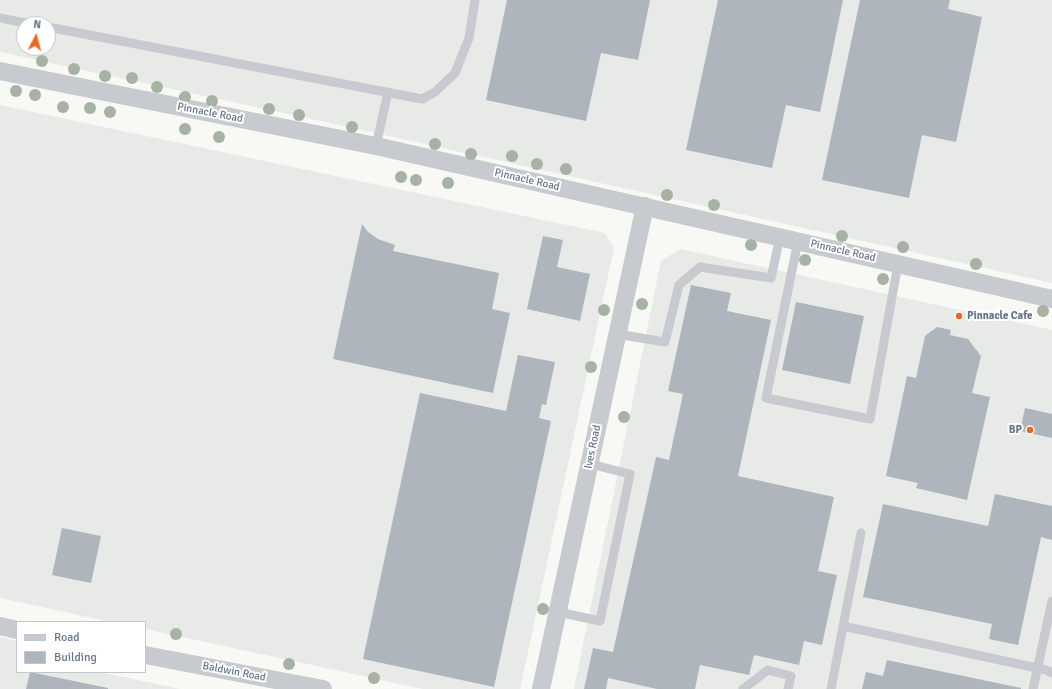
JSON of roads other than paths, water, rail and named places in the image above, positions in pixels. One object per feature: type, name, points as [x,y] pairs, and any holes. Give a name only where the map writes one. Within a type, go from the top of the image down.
[{"type":"street","name":"Pinnacle Road","points":[[0,71],[376,146],[1052,299]]},
{"type":"street","name":"Ives Road","points":[[541,689],[645,206]]},
{"type":"street","points":[[0,626],[16,630]]},
{"type":"street","name":"Baldwin Road","points":[[146,655],[323,689]]},
{"type":"lane","points":[[56,30],[422,99],[435,92],[455,73],[469,38],[475,0]]},
{"type":"lane","points":[[0,18],[16,21]]},
{"type":"lane","points":[[376,146],[388,92]]},
{"type":"lane","points":[[617,334],[665,342],[679,285],[700,267],[771,278],[780,237]]},
{"type":"lane","points":[[798,241],[766,398],[870,419],[898,264]]},
{"type":"lane","points":[[558,612],[600,621],[630,474],[590,464]]},
{"type":"lane","points":[[831,689],[861,532]]},
{"type":"lane","points":[[1033,689],[1052,601]]},
{"type":"lane","points":[[843,626],[1037,668],[1052,673]]},
{"type":"lane","points":[[743,689],[768,670],[791,676],[788,689]]},
{"type":"place","name":"Pinnacle Cafe","points":[[959,316]]},
{"type":"place","name":"BP","points":[[1030,430]]}]
